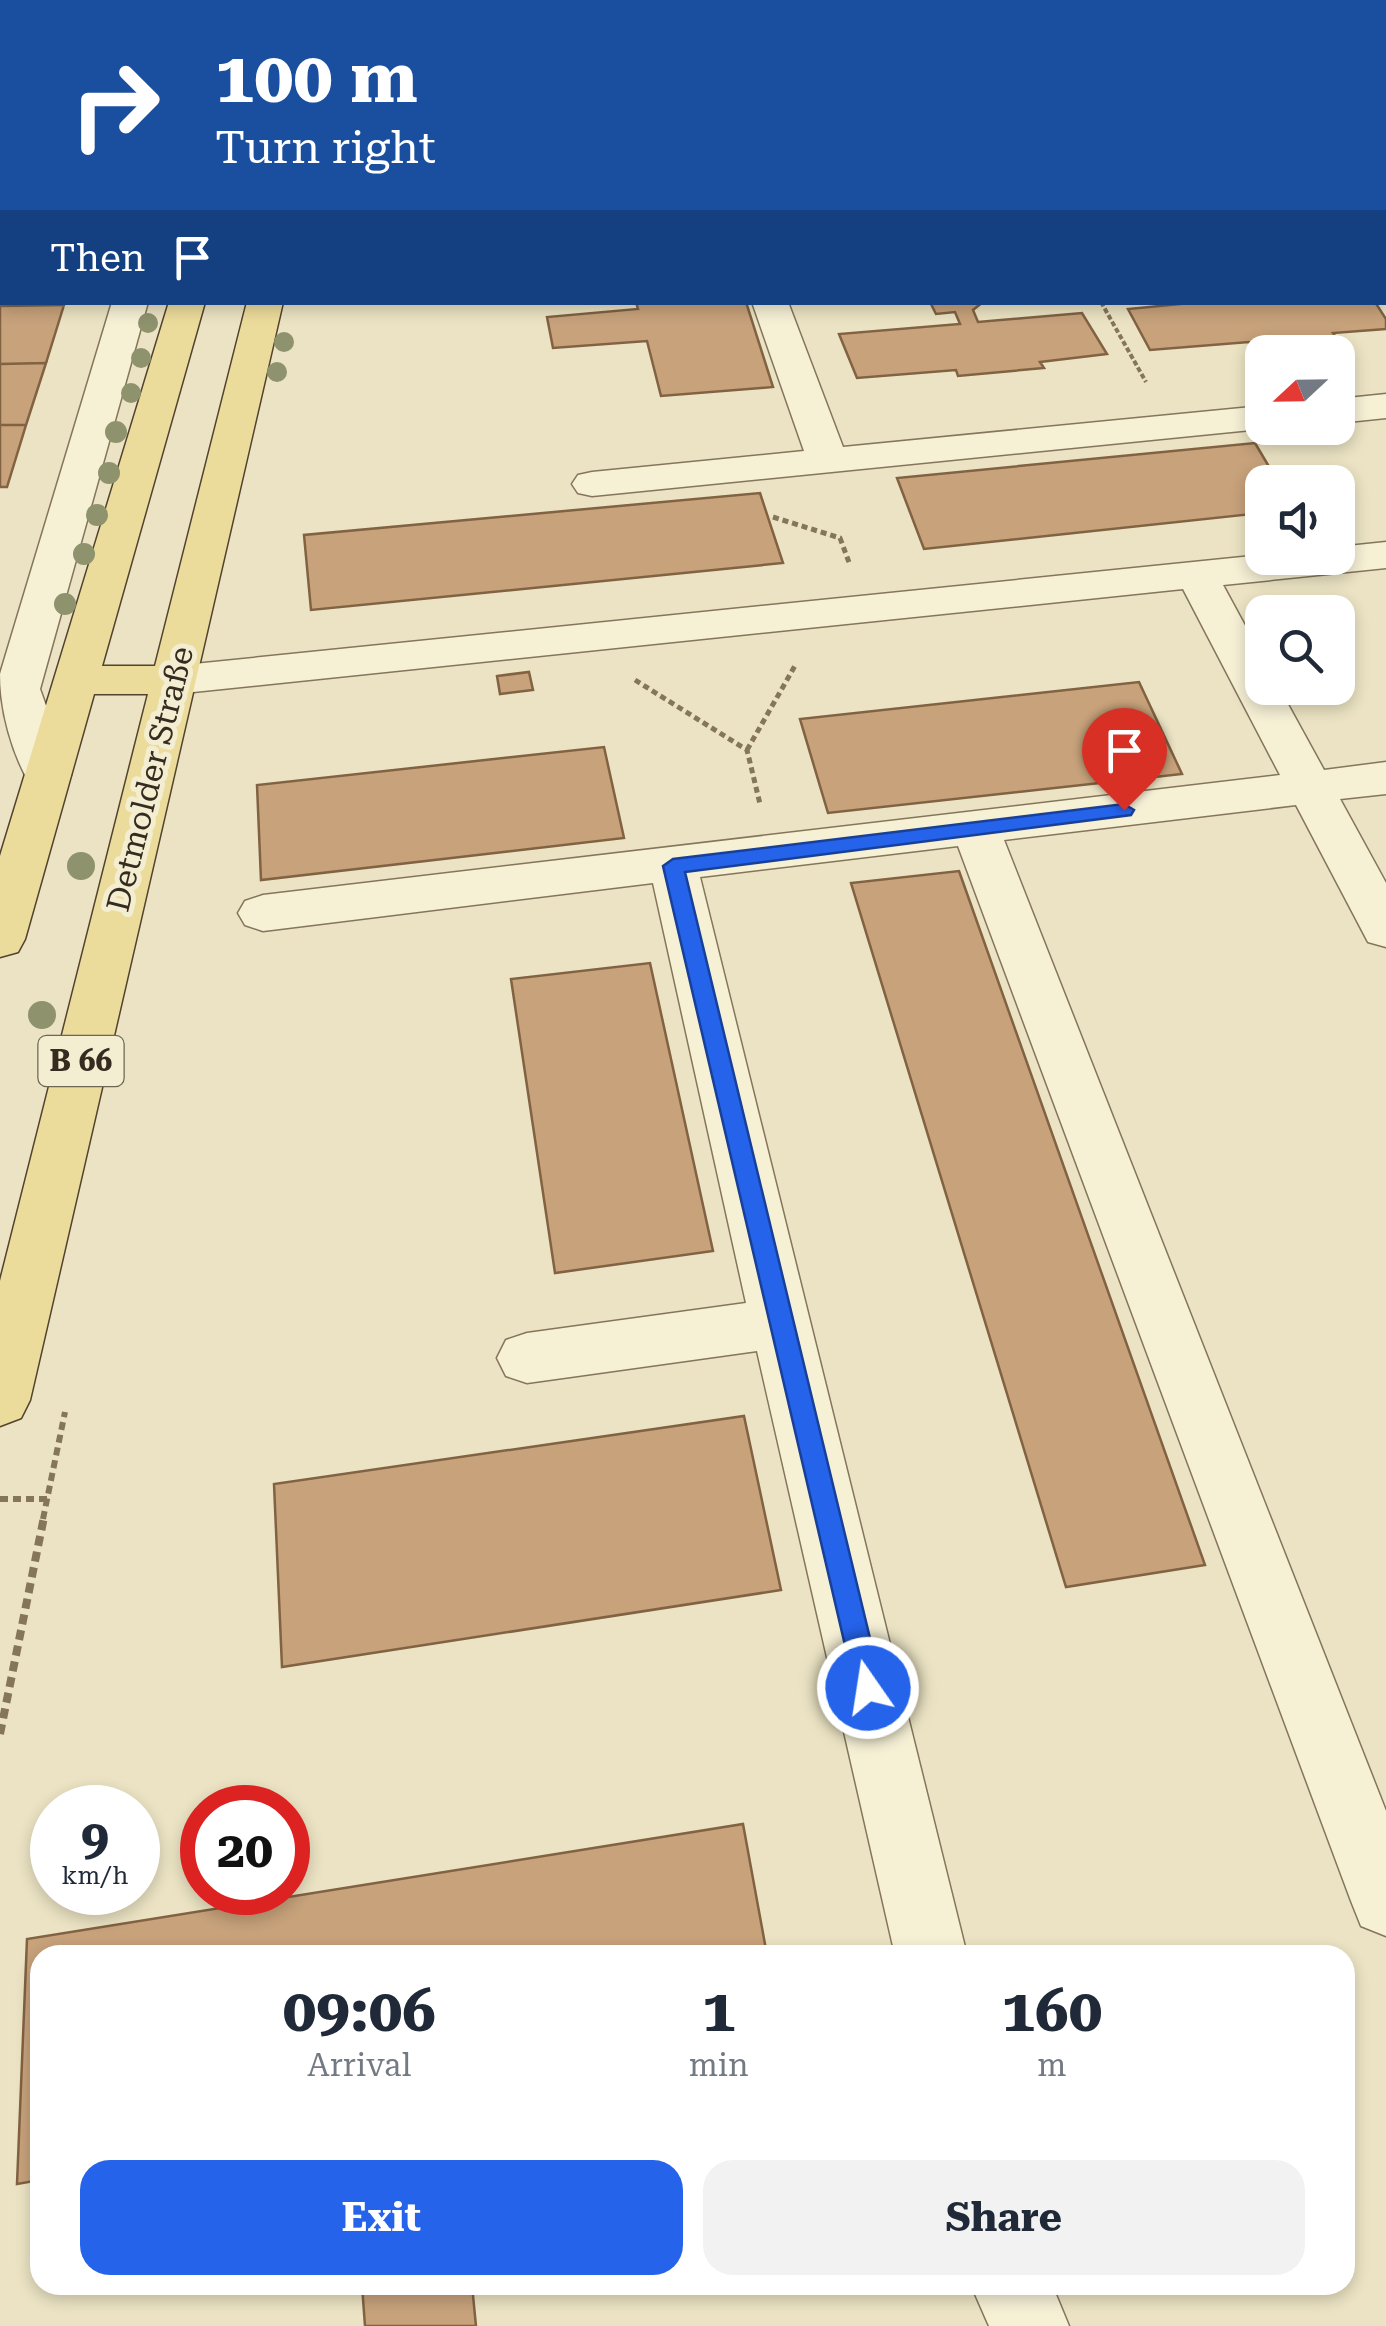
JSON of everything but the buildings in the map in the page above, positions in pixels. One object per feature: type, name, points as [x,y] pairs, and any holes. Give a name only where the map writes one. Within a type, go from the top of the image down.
[{"type":"main road","points":[[0,939],[187,305]]},
{"type":"main road","name":"Detmolder Straße","points":[[0,1400],[17,1256],[174,680],[264,305]]},
{"type":"main road","points":[[76,680],[174,680]]},
{"type":"lane","points":[[48,775],[18,690],[129,305]]},
{"type":"lane","points":[[771,305],[828,461]]},
{"type":"lane","points":[[1355,409],[1386,406]]},
{"type":"lane","points":[[592,484],[1245,420]]},
{"type":"lane","points":[[174,680],[1386,555]]},
{"type":"lane","points":[[1196,574],[1386,929]]},
{"type":"lane","points":[[262,913],[1386,778]]},
{"type":"lane","points":[[976,829],[1386,1902]]},
{"type":"lane","points":[[673,866],[929,1945]]},
{"type":"lane","points":[[527,1358],[780,1323]]},
{"type":"lane","points":[[1015,2295],[1029,2326]]},
{"type":"path","points":[[1103,305],[1171,427]]},
{"type":"path","points":[[774,518],[840,538],[866,608]]},
{"type":"path","points":[[588,637],[607,663],[747,750],[810,642],[803,615]]},
{"type":"path","points":[[0,1499],[46,1499]]},
{"type":"route","points":[[868,1688],[673,866],[1124,810]]}]
